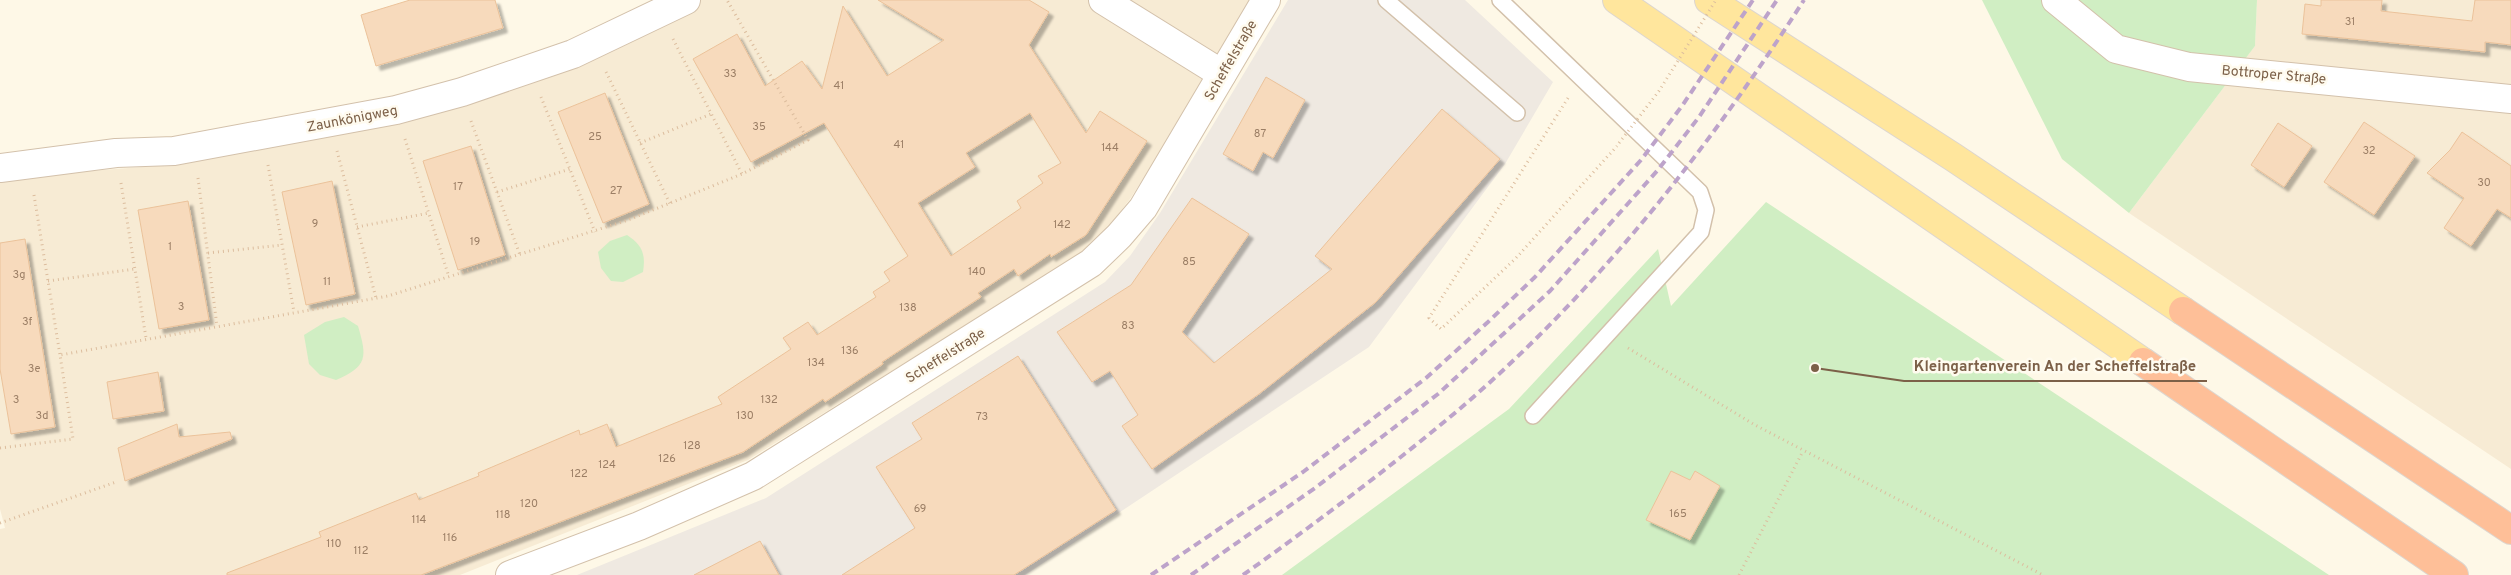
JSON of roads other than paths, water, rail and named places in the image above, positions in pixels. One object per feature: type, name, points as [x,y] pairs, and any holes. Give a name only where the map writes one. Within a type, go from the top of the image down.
[{"type":"highway","points":[[2183,311],[2511,530]]},
{"type":"highway","points":[[2143,362],[2454,575]]},
{"type":"main road","points":[[1617,0],[2143,362]]},
{"type":"main road","points":[[1709,0],[1954,157],[2183,311]]},
{"type":"street","name":"Zaunkönigweg","points":[[0,168],[116,153],[189,149],[396,110],[462,92],[573,54],[686,0]]},
{"type":"street","points":[[1103,0],[1222,74]]},
{"type":"street","name":"Scheffelstraße","points":[[510,575],[639,526],[753,476],[1091,263],[1119,236],[1142,208],[1266,0]]},
{"type":"street","name":"Bottroper Straße","points":[[2056,0],[2116,50],[2128,54],[2189,67],[2511,100]]},
{"type":"lane","points":[[1386,0],[1517,114]]},
{"type":"lane","points":[[1500,0],[1700,192],[1706,210],[1701,232],[1533,416]]},
{"type":"railway","points":[[1151,575],[1303,472],[1426,378],[1488,322],[1535,277],[1641,160],[1682,106],[1753,0]]},
{"type":"railway","points":[[1191,575],[1315,488],[1438,394],[1550,291],[1657,171],[1699,117],[1777,0]]},
{"type":"railway","points":[[1243,575],[1298,536],[1456,412],[1507,367],[1555,320],[1601,270],[1688,166],[1728,112],[1804,0]]},
{"type":"place","name":"Kleingartenverein An der Scheffelstraße","points":[[1815,368]]}]
